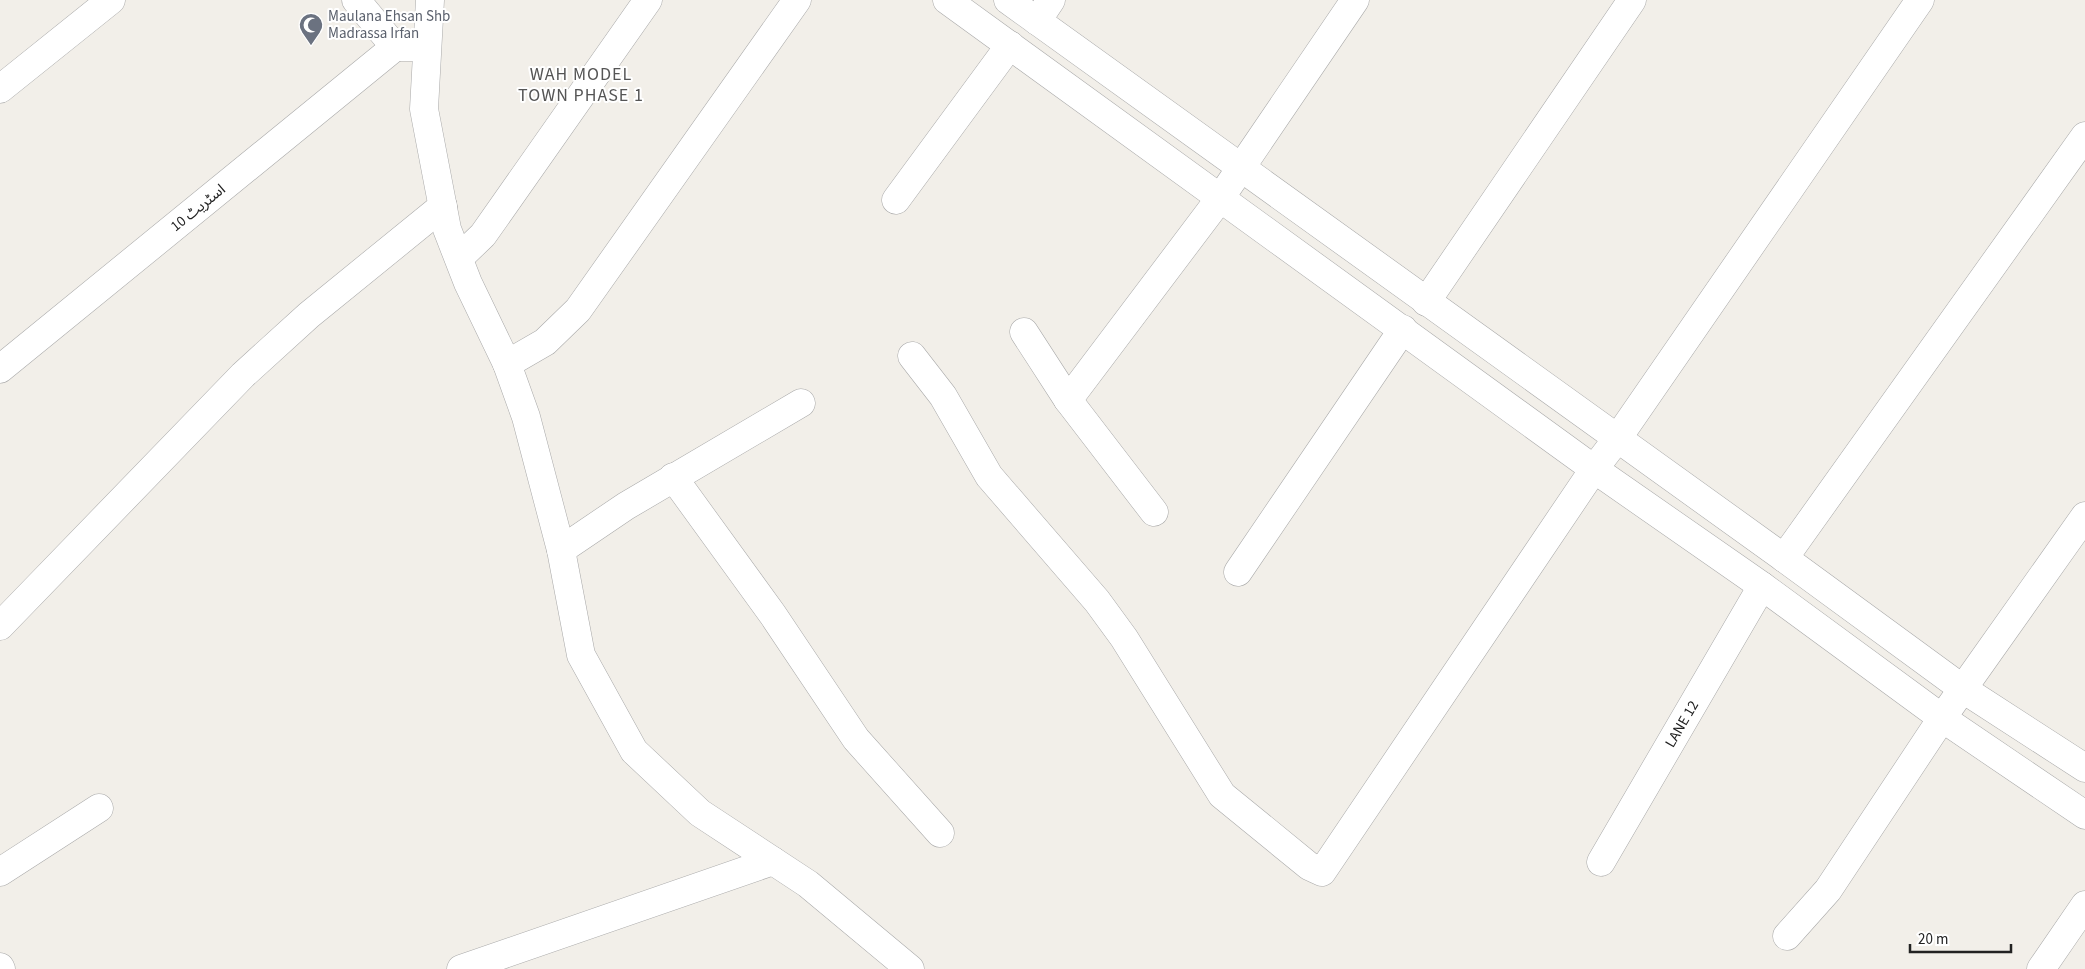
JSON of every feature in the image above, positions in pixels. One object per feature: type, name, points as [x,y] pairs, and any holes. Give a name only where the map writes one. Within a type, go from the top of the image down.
[{"type":"street","points":[[0,89],[111,0]]},
{"type":"street","points":[[356,0],[395,47],[429,46]]},
{"type":"street","points":[[430,0],[429,46],[424,109],[447,228],[468,283],[507,364],[528,427],[561,550],[581,655],[634,751],[700,813],[808,884],[910,969]]},
{"type":"street","points":[[459,258],[483,236],[648,0]]},
{"type":"street","points":[[507,364],[545,342],[578,310],[796,0]]},
{"type":"street","points":[[947,0],[1594,469],[1762,586],[1942,718],[2085,815]]},
{"type":"street","points":[[1008,0],[1044,10],[1242,167],[1426,302],[1784,558],[1962,689],[2085,768]]},
{"type":"street","points":[[1068,400],[1221,197],[1355,0]]},
{"type":"street","points":[[1426,302],[1632,0]]},
{"type":"street","points":[[912,356],[943,396],[989,476],[1097,601],[1124,638],[1222,795],[1309,866],[1322,872],[1594,469],[1617,439],[1920,0]]},
{"type":"street","points":[[896,200],[1010,45]]},
{"type":"street","name":"اسٹریٹ 10","points":[[0,369],[395,47]]},
{"type":"street","points":[[1784,558],[2085,136]]},
{"type":"street","points":[[0,626],[243,375],[309,316],[443,206]]},
{"type":"street","points":[[1238,572],[1403,329]]},
{"type":"street","points":[[1024,332],[1068,400],[1154,512]]},
{"type":"street","points":[[561,550],[626,506],[800,403]]},
{"type":"street","points":[[673,478],[773,615],[856,739],[940,833]]},
{"type":"street","points":[[1787,936],[1828,890],[1942,718],[2085,516]]},
{"type":"street","name":"LANE 12","points":[[1601,862],[1762,586]]},
{"type":"street","points":[[0,872],[99,808]]},
{"type":"street","points":[[461,969],[773,861]]},
{"type":"street","points":[[2041,969],[2085,905]]},
{"type":"place","name":"Maulana Ehsan Shb Madrassa Irfan","points":[[311,46]]},
{"type":"district","name":"WAH MODEL TOWN PHASE 1","points":[[581,84]]}]
